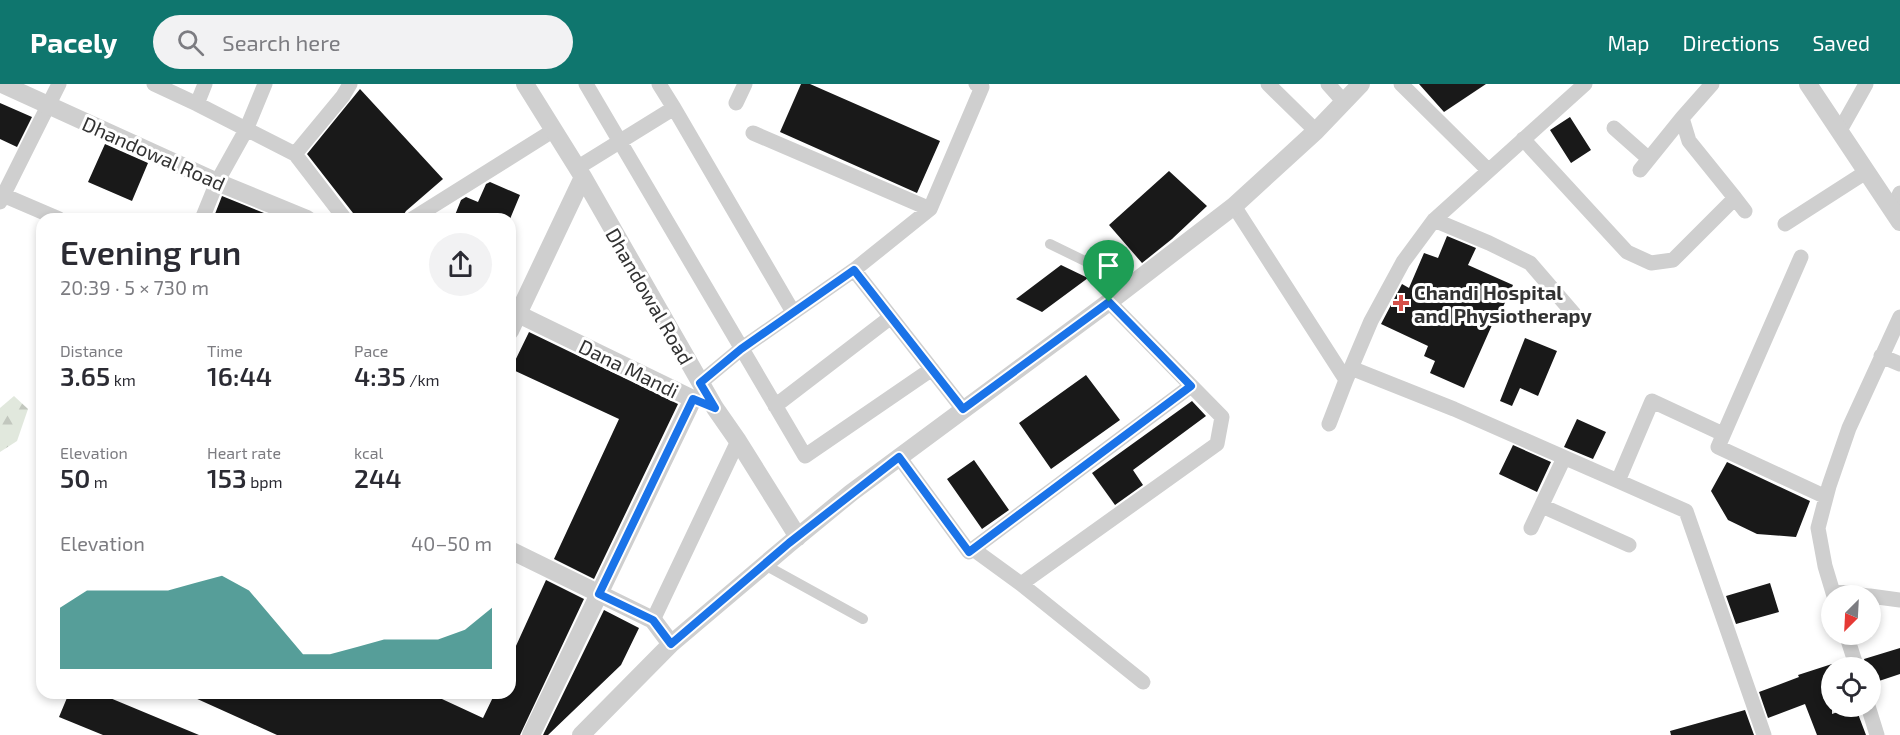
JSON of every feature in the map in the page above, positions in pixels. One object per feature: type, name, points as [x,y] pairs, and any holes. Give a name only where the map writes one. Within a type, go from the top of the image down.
[{"type":"street","name":"Dhandowal Road","points":[[2,84],[218,182],[293,213]]},
{"type":"street","points":[[43,213],[2,198],[59,84]]},
{"type":"street","points":[[154,84],[295,154],[340,213]]},
{"type":"street","points":[[197,104],[205,84]]},
{"type":"street","points":[[205,213],[218,182],[246,130],[265,84]]},
{"type":"street","points":[[295,154],[343,96],[350,84]]},
{"type":"street","name":"Dhandowal Road","points":[[525,84],[580,173],[697,391]]},
{"type":"street","points":[[586,84],[805,456],[932,369]]},
{"type":"street","points":[[659,84],[793,312]]},
{"type":"street","points":[[736,103],[745,84]]},
{"type":"street","points":[[798,537],[738,441],[715,408],[697,391],[741,349],[854,270],[930,209],[982,87],[976,84]]},
{"type":"street","points":[[1268,84],[1316,131]]},
{"type":"street","points":[[1328,84],[1344,102]]},
{"type":"street","points":[[581,735],[671,644],[798,537],[899,457],[1109,302],[1234,206],[1316,131],[1361,84]]},
{"type":"street","points":[[1401,84],[1488,170]]},
{"type":"street","points":[[1329,424],[1371,321],[1403,262],[1434,219],[1585,84]]},
{"type":"street","points":[[1614,128],[1644,165],[1712,84]]},
{"type":"street","points":[[1839,132],[1866,84]]},
{"type":"street","points":[[1809,86],[1896,216]]},
{"type":"street","points":[[516,308],[580,173],[620,141],[674,108]]},
{"type":"street","points":[[1682,118],[1689,141],[1745,211]]},
{"type":"street","points":[[422,213],[554,130]]},
{"type":"street","points":[[753,133],[930,209]]},
{"type":"street","points":[[1523,139],[1627,252],[1651,263],[1673,260],[1735,198]]},
{"type":"street","points":[[1785,224],[1863,166]]},
{"type":"street","points":[[1896,216],[1900,193]]},
{"type":"street","points":[[1234,206],[1349,374],[1454,409],[1686,511],[1764,735]]},
{"type":"street","points":[[1434,219],[1530,263],[1574,314]]},
{"type":"street","points":[[1050,244],[1132,284]]},
{"type":"street","points":[[1801,257],[1718,447],[1826,497]]},
{"type":"street","points":[[854,270],[963,409]]},
{"type":"street","points":[[1021,584],[1217,444],[1222,417],[1109,302]]},
{"type":"street","name":"Dana Mandi","points":[[516,313],[697,391],[531,735]]},
{"type":"street","points":[[775,406],[891,317]]},
{"type":"street","points":[[1831,585],[1818,528],[1826,497],[1849,428],[1900,317]]},
{"type":"street","points":[[1881,356],[1900,364]]},
{"type":"street","points":[[899,457],[969,552],[1191,386]]},
{"type":"street","points":[[1618,481],[1652,401],[1723,434]]},
{"type":"street","points":[[653,620],[738,441]]},
{"type":"street","points":[[1531,528],[1564,458]]},
{"type":"street","points":[[1542,506],[1629,545]]},
{"type":"street","points":[[973,549],[1021,584],[1143,682]]},
{"type":"street","points":[[516,553],[653,620],[671,644]]},
{"type":"street","points":[[765,565],[863,619]]},
{"type":"street","points":[[1881,598],[1900,600]]},
{"type":"street","points":[[1871,717],[1877,735]]},
{"type":"green space","points":[[14,396],[28,409],[17,441],[0,452],[0,408]]},
{"type":"building","points":[[801,84],[810,84],[940,141],[917,193],[780,132]]},
{"type":"building","points":[[1419,84],[1486,84],[1444,112]]},
{"type":"building","points":[[360,89],[443,179],[405,213],[353,213],[307,154]]},
{"type":"building","points":[[0,103],[32,117],[17,147],[0,139]]},
{"type":"building","points":[[1570,117],[1591,150],[1571,163],[1550,130]]},
{"type":"building","points":[[105,144],[148,163],[132,201],[88,182]]},
{"type":"building","points":[[1169,171],[1207,206],[1142,263],[1109,225]]},
{"type":"building","points":[[490,182],[520,195],[512,213],[456,213],[461,200],[466,197],[478,202],[486,184]]},
{"type":"building","points":[[222,196],[264,213],[215,213]]},
{"type":"building","points":[[1447,236],[1476,248],[1468,265],[1513,285],[1498,318],[1496,316],[1464,388],[1430,373],[1435,361],[1424,356],[1428,346],[1381,324],[1402,284],[1409,288],[1424,253],[1438,258]]},
{"type":"building","points":[[1061,265],[1088,278],[1042,312],[1016,299]]},
{"type":"building","points":[[529,332],[678,404],[594,579],[554,559],[619,419],[516,371],[516,359]]},
{"type":"building","points":[[1525,338],[1557,351],[1538,396],[1520,388],[1512,406],[1500,401]]},
{"type":"building","points":[[1086,375],[1120,420],[1051,469],[1019,423]]},
{"type":"building","points":[[1192,401],[1206,416],[1133,470],[1143,485],[1115,505],[1092,473]]},
{"type":"building","points":[[1577,419],[1606,432],[1593,459],[1564,447]]},
{"type":"building","points":[[1513,445],[1551,462],[1537,492],[1499,474]]},
{"type":"building","points":[[974,460],[1009,510],[982,529],[947,479]]},
{"type":"building","points":[[1727,462],[1810,501],[1796,537],[1757,534],[1728,520],[1711,491]]},
{"type":"building","points":[[546,580],[584,599],[520,735],[277,735],[197,699],[442,699],[483,718],[492,699],[516,699],[516,646]]},
{"type":"building","points":[[1770,583],[1779,612],[1736,624],[1726,596]]},
{"type":"building","points":[[604,610],[639,628],[621,665],[548,735],[543,735]]},
{"type":"building","points":[[1900,648],[1900,674],[1881,680],[1881,657],[1871,657]]},
{"type":"building","points":[[1821,668],[1821,717],[1859,717],[1866,735],[1817,735],[1805,704],[1768,718],[1759,692],[1799,677],[1798,675]]},
{"type":"building","points":[[66,699],[112,699],[199,735],[103,735],[59,717]]},
{"type":"building","points":[[1745,710],[1754,735],[1671,735],[1670,731]]},
{"type":"place","name":"Chandi Hospital and Physiotherapy","points":[[1401,303]]},
{"type":"route","points":[[854,270],[963,409],[1109,302],[1191,386],[969,552],[899,457],[789,543],[671,644],[653,620],[599,594],[693,399],[715,408],[700,383],[741,349],[854,270]]}]
